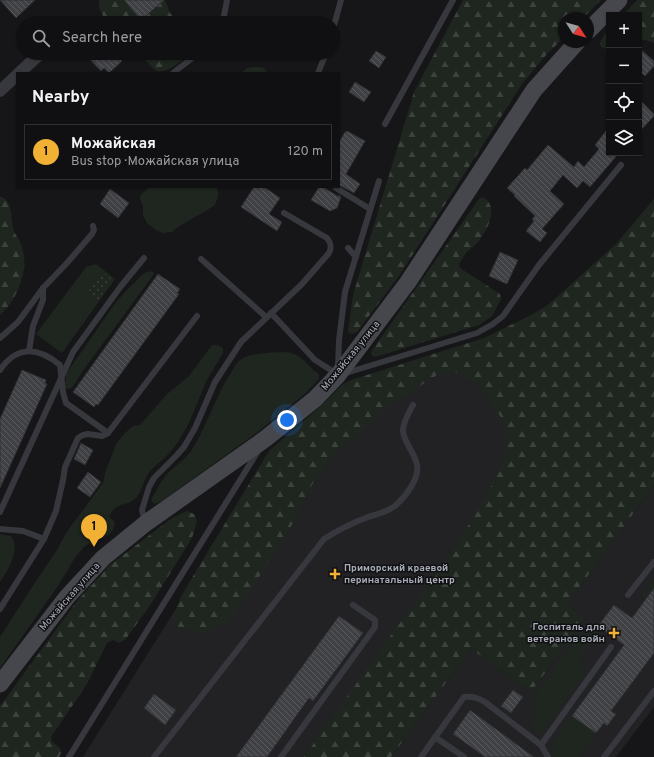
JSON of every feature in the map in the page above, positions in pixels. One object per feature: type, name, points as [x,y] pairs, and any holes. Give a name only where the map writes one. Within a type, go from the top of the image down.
[{"type":"main road","points":[[594,25],[619,0]]},
{"type":"main road","name":"Можайская улица","points":[[0,684],[67,597],[103,558],[146,523],[265,439],[315,399],[338,375],[408,282],[534,90],[572,48]]},
{"type":"street","points":[[20,72],[33,60]]},
{"type":"street","points":[[0,91],[16,76]]},
{"type":"lane","points":[[224,16],[227,0]]},
{"type":"lane","points":[[337,16],[341,0]]},
{"type":"lane","points":[[385,124],[453,0]]},
{"type":"lane","points":[[174,72],[190,60]]},
{"type":"lane","points":[[318,72],[323,60]]},
{"type":"lane","points":[[201,259],[269,315],[315,360],[338,375],[477,333],[494,324],[503,316],[539,265],[620,165]]},
{"type":"lane","points":[[338,375],[341,314],[345,292],[379,181]]},
{"type":"lane","points":[[336,188],[370,209]]},
{"type":"lane","points":[[146,523],[142,510],[145,498],[154,478],[184,447],[195,428],[215,382],[241,342],[302,284],[329,253],[331,248],[327,238],[284,213]]},
{"type":"lane","points":[[0,338],[18,322],[43,288],[68,263],[92,234],[94,230],[93,226]]},
{"type":"lane","points":[[348,248],[356,257]]},
{"type":"lane","points":[[0,512],[73,352],[121,286],[144,258]]},
{"type":"lane","points":[[29,351],[33,326],[43,300],[43,288]]},
{"type":"lane","points":[[0,609],[44,538],[56,510],[65,467],[78,438],[88,434],[102,436],[108,433],[197,316]]},
{"type":"lane","points":[[0,370],[6,361],[17,353],[29,351],[37,352],[53,359],[60,365],[63,392],[66,403],[108,433]]},
{"type":"lane","points":[[154,757],[324,539],[338,530],[396,506],[408,492],[415,480],[418,466],[403,431],[405,420],[413,405]]},
{"type":"lane","points":[[69,757],[265,439]]},
{"type":"lane","points":[[0,529],[23,531],[44,538]]},
{"type":"lane","points":[[628,595],[654,562]]},
{"type":"lane","points":[[281,757],[375,627],[375,620],[353,605]]},
{"type":"lane","points":[[541,745],[611,647]]},
{"type":"lane","points":[[604,757],[654,691]]},
{"type":"lane","points":[[421,757],[464,697],[471,696],[485,702],[541,745],[548,757]]},
{"type":"lane","points":[[435,737],[464,757]]},
{"type":"shaded area","name":"Приморский краевой перинатальный центр","points":[[513,336],[558,368],[352,757],[83,757],[177,607],[362,383]]},
{"type":"shaded area","name":"Госпиталь для ветеранов войн","points":[[654,485],[654,707],[616,757],[391,757],[471,649],[531,692],[585,618],[567,604]]},
{"type":"green space","points":[[99,0],[165,0],[173,16],[103,16],[99,6]]},
{"type":"green space","points":[[463,0],[601,0],[589,12],[558,12],[558,43],[522,84],[399,276],[357,332],[352,334],[348,332],[353,295],[414,92]]},
{"type":"green space","points":[[637,0],[654,0],[654,43],[642,40],[642,12],[626,12]]},
{"type":"green space","points":[[606,33],[606,49],[602,47],[600,43]]},
{"type":"green space","points":[[145,60],[183,60],[175,66],[165,70],[157,71]]},
{"type":"green space","points":[[247,68],[264,68],[267,72],[243,72]]},
{"type":"green space","points":[[148,188],[217,188],[218,192],[218,197],[214,206],[172,232],[163,233],[147,223],[143,215],[143,206],[140,196]]},
{"type":"green space","points":[[0,197],[6,200],[10,207],[14,232],[21,245],[24,264],[21,280],[15,297],[0,315]]},
{"type":"green space","points":[[483,197],[488,201],[491,207],[488,226],[485,233],[465,254],[459,264],[460,268],[500,294],[501,299],[492,316],[479,325],[375,357],[372,356],[371,352],[479,199]]},
{"type":"green space","points":[[654,199],[654,485],[567,604],[585,618],[531,692],[471,649],[391,757],[304,757],[394,631],[451,555],[501,469],[507,441],[503,421],[494,406],[475,383],[455,372],[437,375],[382,410],[365,427],[330,457],[306,494],[293,523],[241,606],[227,620],[216,628],[201,633],[176,626],[173,617],[181,596],[269,451],[322,405],[343,384],[351,380],[484,338],[548,305],[616,244]]},
{"type":"green space","points":[[96,264],[115,279],[62,353],[36,334],[86,267]]},
{"type":"green space","points":[[153,271],[154,274],[82,372],[72,388],[67,389],[65,387],[66,374],[114,305],[143,274]]},
{"type":"green space","points":[[103,272],[113,280],[97,301],[87,294]]},
{"type":"green space","points":[[212,345],[217,345],[223,348],[223,353],[206,382],[191,418],[178,443],[148,474],[139,494],[135,499],[118,506],[112,512],[109,517],[115,522],[113,530],[109,535],[85,546],[76,556],[58,586],[0,668],[0,637],[57,550],[66,533],[103,483],[106,470],[116,444],[133,426],[140,425],[167,394],[189,376]]},
{"type":"green space","points":[[288,352],[298,356],[319,374],[319,379],[307,392],[259,431],[162,501],[154,504],[151,500],[162,480],[193,448],[226,380],[238,362],[247,356]]},
{"type":"green space","points":[[187,511],[194,514],[197,521],[192,538],[149,607],[125,640],[119,643],[113,640],[107,643],[87,684],[51,737],[52,742],[60,748],[61,753],[59,757],[0,757],[0,706],[77,601],[110,565],[172,518]]},
{"type":"green space","points":[[0,534],[11,536],[15,547],[12,559],[0,582]]},
{"type":"green space","points":[[654,577],[654,588],[644,602],[642,594]]},
{"type":"green space","points":[[587,630],[599,631],[579,658],[586,672],[541,734],[538,734],[532,730],[538,690],[579,635]]},
{"type":"green space","points":[[572,716],[596,733],[578,757],[553,757],[550,749],[551,745]]},
{"type":"building","points":[[0,0],[35,0],[18,16],[16,16],[16,18]]},
{"type":"building","points":[[124,0],[164,0],[146,16],[138,16]]},
{"type":"building","points":[[376,51],[386,57],[379,68],[369,61]]},
{"type":"building","points":[[642,51],[654,61],[654,66],[645,76],[642,73]]},
{"type":"building","points":[[91,60],[122,61],[110,72],[104,68],[101,71]]},
{"type":"building","points":[[355,82],[371,92],[364,102],[349,92]]},
{"type":"building","points":[[642,102],[654,114],[654,116],[642,129]]},
{"type":"building","points":[[347,131],[365,141],[346,174],[360,184],[354,193],[340,186],[340,140]]},
{"type":"building","points":[[606,131],[606,156],[616,156],[590,187],[583,181],[577,188],[563,175],[550,191],[564,204],[542,229],[547,233],[540,242],[526,231],[534,221],[532,219],[535,216],[507,188],[525,168],[527,170],[548,145],[574,167],[578,161],[584,167],[599,149],[595,145]]},
{"type":"building","points":[[253,188],[265,188],[280,198],[269,214],[282,222],[277,231],[241,207]]},
{"type":"building","points":[[318,188],[325,188],[341,197],[337,208],[330,211],[311,200]]},
{"type":"building","points":[[110,189],[129,203],[118,218],[100,204]]},
{"type":"building","points":[[500,252],[518,260],[507,284],[489,276]]},
{"type":"building","points":[[158,274],[180,289],[177,293],[179,294],[98,405],[96,404],[94,407],[73,392]]},
{"type":"building","points":[[22,370],[46,380],[45,383],[47,384],[0,488],[0,419]]},
{"type":"building","points":[[81,443],[93,450],[85,465],[74,459]]},
{"type":"building","points":[[88,472],[101,482],[90,497],[77,488]]},
{"type":"building","points":[[654,588],[654,653],[611,711],[616,714],[607,726],[604,723],[596,733],[572,716],[624,645],[598,626],[614,605],[632,618]]},
{"type":"building","points":[[339,616],[363,633],[313,701],[309,698],[267,757],[236,757]]},
{"type":"building","points":[[513,690],[523,697],[511,713],[501,706]]},
{"type":"building","points":[[154,694],[176,710],[165,725],[144,708]]},
{"type":"building","points":[[470,710],[534,757],[485,757],[453,734]]},
{"type":"place","name":"Можайская","points":[[94,547]]},
{"type":"place","name":"Приморский краевой перинатальный центр","points":[[335,574]]},
{"type":"place","name":"Госпиталь для ветеранов войн","points":[[614,633]]}]
